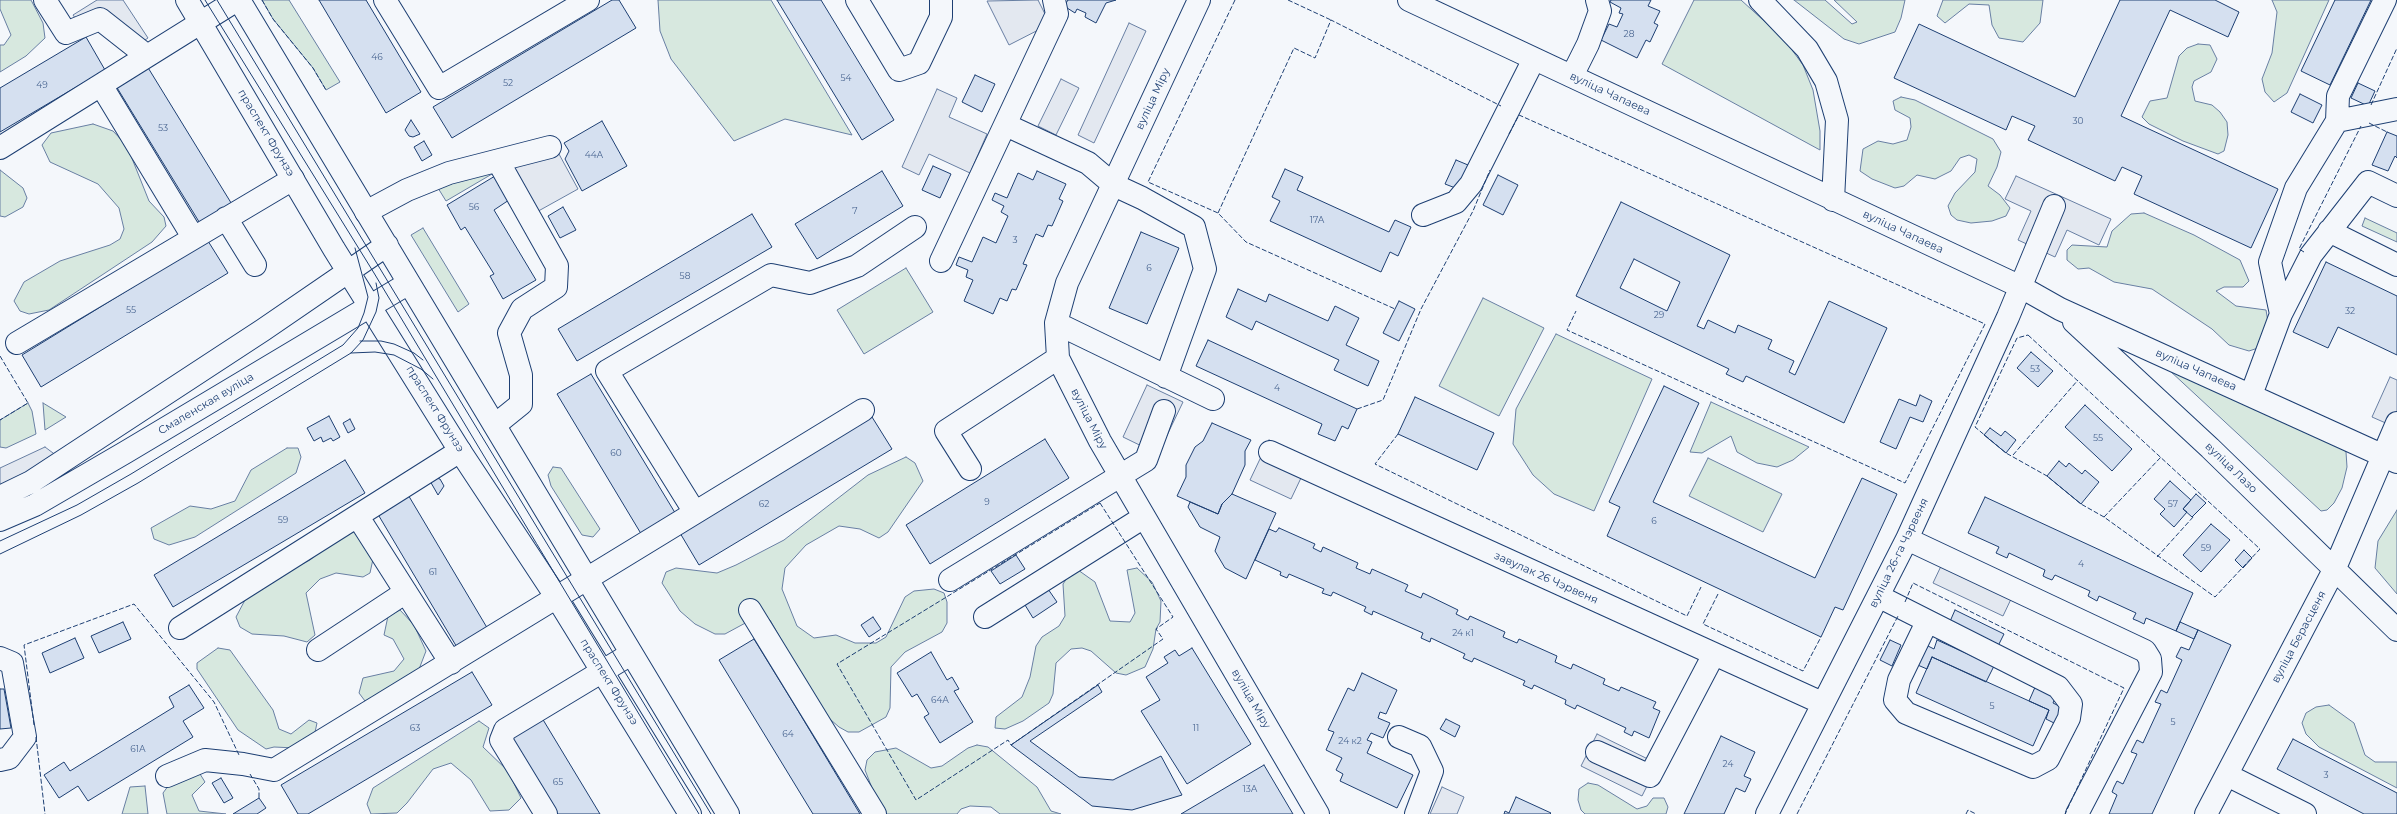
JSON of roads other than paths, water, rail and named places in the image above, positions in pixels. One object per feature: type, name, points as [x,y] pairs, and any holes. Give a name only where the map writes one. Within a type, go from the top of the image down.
[{"type":"street","points":[[45,0],[66,33],[100,19],[147,56]]},
{"type":"street","name":"праспект Фрунзэ","points":[[187,0],[370,306],[460,451],[557,598],[690,814]]},
{"type":"street","points":[[0,148],[200,22],[238,0],[387,245],[728,814]]},
{"type":"street","points":[[385,0],[439,88],[588,0]]},
{"type":"street","points":[[856,0],[899,70],[919,63],[942,17],[941,0]]},
{"type":"street","points":[[941,261],[1057,14],[1054,0]]},
{"type":"street","name":"вуліца Міру","points":[[1199,0],[1067,283],[1056,323],[1058,358],[1120,476],[1318,814]]},
{"type":"street","name":"вуліца Чапаева","points":[[1409,0],[2021,287],[2060,309],[2390,458]]},
{"type":"street","points":[[1572,76],[1588,44],[1600,11],[1597,0]]},
{"type":"street","points":[[1760,0],[1807,48],[1826,82],[1837,120],[1833,200]]},
{"type":"street","points":[[2281,314],[2270,262],[2296,188],[2337,121],[2338,96],[2385,0]]},
{"type":"street","points":[[1423,216],[1456,202],[1471,184],[1534,59]]},
{"type":"street","points":[[101,85],[193,238]]},
{"type":"street","points":[[2337,121],[2397,109]]},
{"type":"street","points":[[1006,125],[1088,164],[1114,185],[1142,198],[1194,227],[1205,269],[1166,377]]},
{"type":"street","points":[[366,212],[407,190],[449,173],[550,147]]},
{"type":"street","points":[[495,425],[521,404],[521,375],[509,333],[522,309],[556,287],[557,266],[498,160]]},
{"type":"street","points":[[17,342],[293,179]]},
{"type":"street","points":[[2251,395],[2281,314],[2311,255],[2368,182],[2397,196]]},
{"type":"street","name":"вуліца 26-га Чэрвеня","points":[[1767,814],[1822,703],[1907,539],[2021,287],[2054,206]]},
{"type":"street","points":[[226,218],[256,265]]},
{"type":"street","points":[[694,511],[607,371],[771,275],[810,283],[858,266],[915,227]]},
{"type":"street","points":[[2329,231],[2397,265]]},
{"type":"street","points":[[0,497],[31,482],[168,393],[308,300],[348,270],[387,245]]},
{"type":"street","name":"Смаленская вуліца","points":[[0,520],[35,505],[120,456],[409,282]]},
{"type":"street","name":"вуліца Лазо","points":[[2060,309],[2335,568],[2397,630]]},
{"type":"street","points":[[1056,323],[1213,399]]},
{"type":"street","points":[[970,469],[946,431],[1058,358]]},
{"type":"street","points":[[167,776],[206,760],[243,764],[274,770],[557,598],[694,511],[863,410]]},
{"type":"street","points":[[950,580],[1146,460],[1164,411]]},
{"type":"street","name":"вуліца Берасценя","points":[[2206,814],[2335,568],[2390,458],[2397,423]]},
{"type":"street","points":[[180,628],[358,517],[460,451]]},
{"type":"street","name":"завулак 26 Чэрвеня","points":[[1270,452],[1822,703]]},
{"type":"street","points":[[358,517],[451,663]]},
{"type":"street","points":[[985,616],[1144,518]]},
{"type":"street","points":[[1907,539],[2144,651],[2150,659],[2151,672],[2077,814]]},
{"type":"street","points":[[318,650],[406,592]]},
{"type":"street","points":[[1878,596],[2058,687],[2071,704],[2069,718],[2048,758],[2034,767],[1906,713],[1895,700],[1899,680],[1927,622]]},
{"type":"street","points":[[750,610],[875,814]]},
{"type":"street","points":[[546,814],[501,740],[505,730],[632,654]]},
{"type":"street","points":[[1597,752],[1650,776],[1714,654]]},
{"type":"street","points":[[0,658],[12,663],[25,737],[9,758],[0,760]]},
{"type":"street","points":[[1399,737],[1420,746],[1432,771],[1416,814]]},
{"type":"street","points":[[2227,775],[2306,814]]},
{"type":"tram line","points":[[205,0],[374,273],[699,814]]},
{"type":"tram line","points":[[217,0],[711,814]]},
{"type":"tram line","points":[[0,541],[77,505],[131,474],[343,345],[358,328],[368,297],[355,248]]},
{"type":"tram line","points":[[0,554],[81,515],[138,483],[351,353],[363,340],[376,312],[379,298],[376,283]]},
{"type":"tram line","points":[[360,341],[381,341],[394,344],[414,353],[423,360]]},
{"type":"tram line","points":[[351,353],[375,352],[394,355],[421,369],[433,379]]}]
